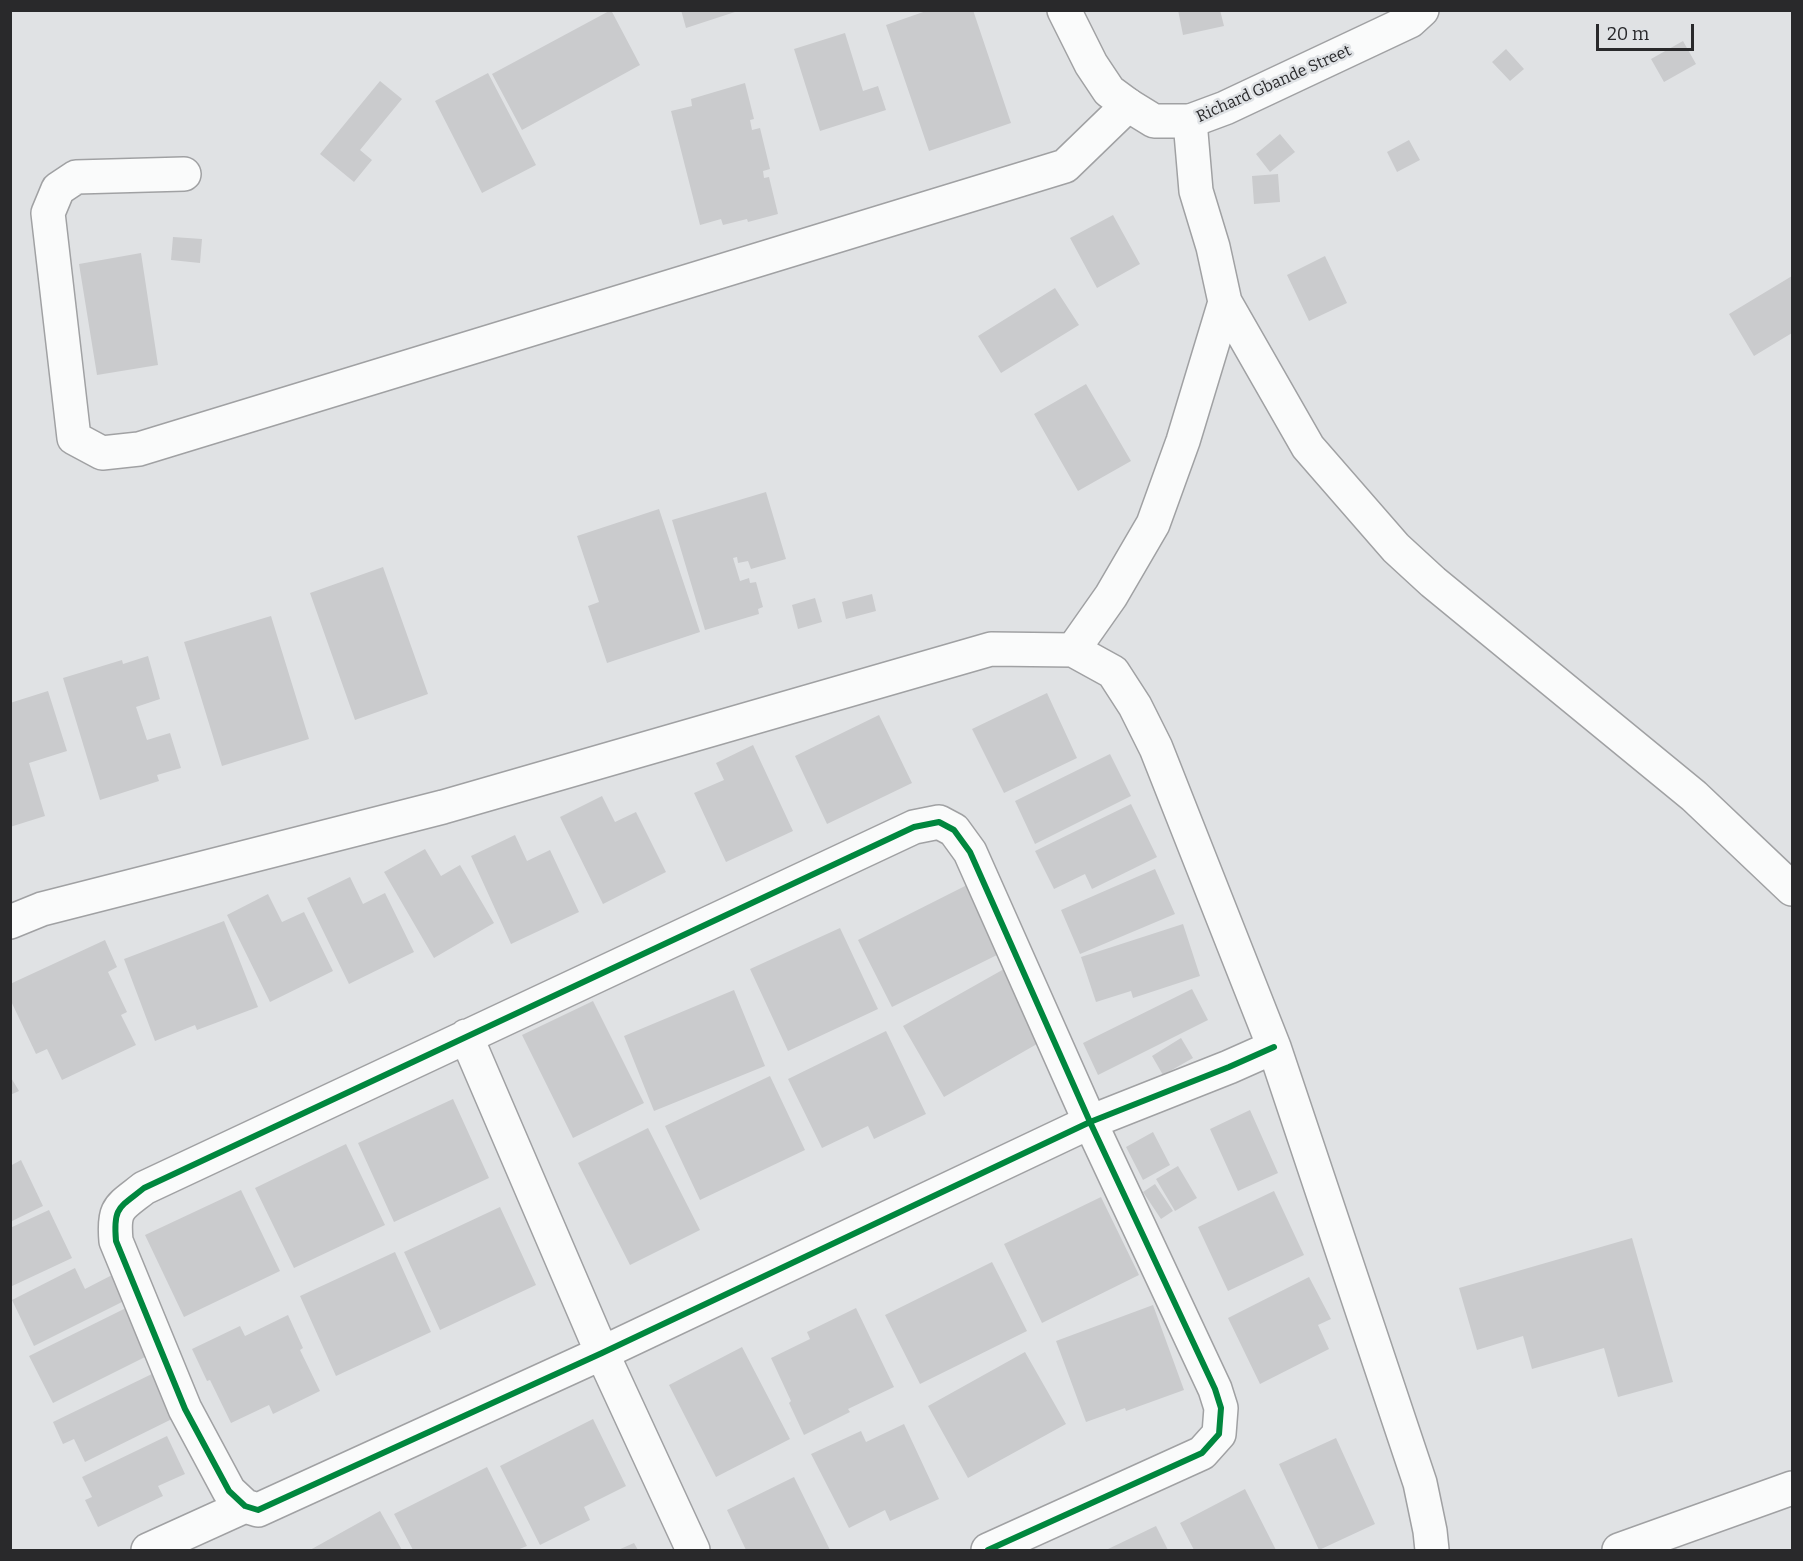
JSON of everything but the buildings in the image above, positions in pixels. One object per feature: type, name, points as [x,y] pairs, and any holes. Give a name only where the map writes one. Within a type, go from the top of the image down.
[{"type":"street","name":"Richard Gbande Street","points":[[1064,10],[1091,64],[1109,91],[1154,121],[1190,121],[1247,98],[1414,14]]},
{"type":"street","points":[[184,174],[76,177],[58,189],[48,213],[74,438],[102,453],[139,449],[1065,166],[1128,105]]},
{"type":"street","points":[[1190,121],[1196,191],[1213,247],[1225,302],[1308,447],[1396,548],[1433,582],[1694,796],[1792,889]]},
{"type":"street","points":[[1073,650],[1111,596],[1153,524],[1183,441],[1225,302]]},
{"type":"street","points":[[10,922],[42,909],[443,807],[991,649],[1073,650],[1113,672],[1135,706],[1156,748],[1274,1047],[1420,1483],[1432,1551]]},
{"type":"street","points":[[988,1551],[1202,1454],[1219,1434],[1221,1408],[1215,1389],[1090,1122],[970,852],[954,830],[939,822],[914,827],[144,1188],[121,1206],[114,1219],[116,1241],[185,1409],[229,1491],[245,1506],[258,1510],[602,1353],[1090,1122],[1274,1047]]},
{"type":"street","points":[[466,1036],[602,1353],[693,1551]]},
{"type":"street","points":[[1618,1551],[1792,1488]]},
{"type":"street","points":[[148,1551],[245,1506]]},
{"type":"cycle path","points":[[988,1550],[1202,1453],[1219,1434],[1221,1408],[1215,1389],[1090,1122],[970,852],[954,830],[939,822],[914,827],[144,1188],[123,1205],[117,1215],[116,1241],[185,1409],[229,1491],[245,1506],[258,1510],[602,1353],[1090,1122],[1274,1047]]}]
